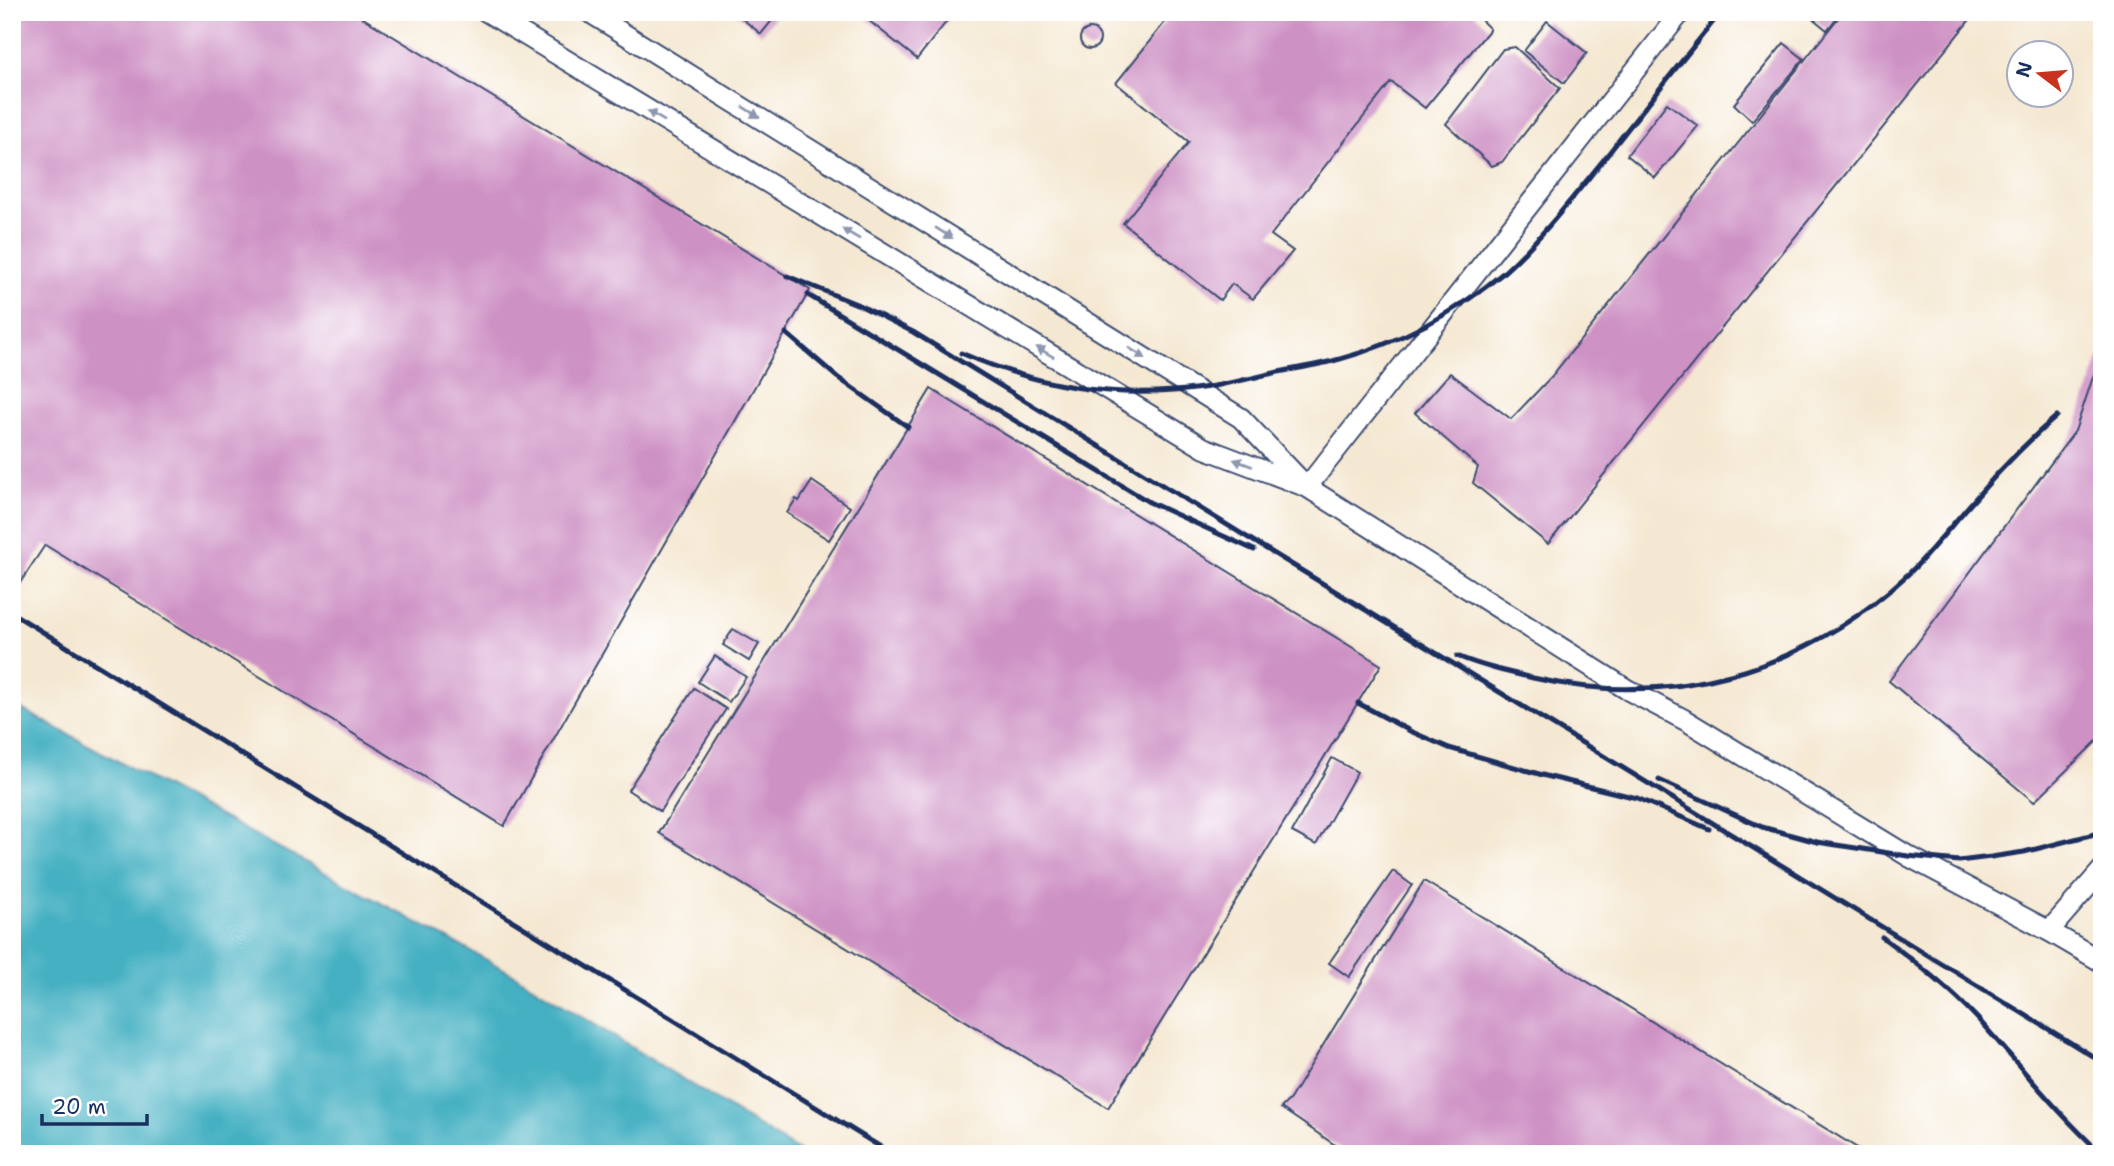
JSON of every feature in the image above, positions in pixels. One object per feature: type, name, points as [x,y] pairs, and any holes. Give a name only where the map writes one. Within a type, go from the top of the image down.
[{"type":"lane","points":[[487,12],[1204,448],[1307,487],[1628,691],[1685,720],[1908,856],[2102,962]]},
{"type":"lane","points":[[589,12],[1241,418],[1307,487]]},
{"type":"lane","points":[[1307,487],[1681,12]]},
{"type":"lane","points":[[2049,931],[2102,870]]},
{"type":"water","points":[[12,704],[515,975],[803,1154],[12,1154]]},
{"type":"building","points":[[12,12],[353,12],[810,290],[504,826],[45,545],[12,595]]},
{"type":"building","points":[[734,12],[779,12],[761,34]]},
{"type":"building","points":[[858,12],[954,12],[917,59]]},
{"type":"building","points":[[1173,12],[1473,12],[1490,29],[1425,108],[1391,82],[1271,235],[1293,251],[1253,299],[1232,284],[1220,300],[1123,223],[1189,142],[1116,83]]},
{"type":"building","points":[[1805,12],[1841,12],[1827,30]]},
{"type":"building","points":[[1843,12],[1976,12],[1548,544],[1473,483],[1478,467],[1415,413],[1450,373],[1511,419],[1551,377]]},
{"type":"building","points":[[1547,21],[1587,53],[1564,83],[1524,51]]},
{"type":"building","points":[[1090,29],[1097,32],[1100,39],[1097,46],[1090,49],[1083,46],[1080,39],[1083,32]]},
{"type":"building","points":[[1784,43],[1804,59],[1752,121],[1734,104]]},
{"type":"building","points":[[1515,47],[1560,88],[1502,162],[1492,166],[1446,124],[1503,49]]},
{"type":"building","points":[[1667,103],[1698,126],[1655,178],[1627,155]]},
{"type":"building","points":[[2102,358],[2102,736],[2034,802],[1889,681],[2075,431],[2099,359]]},
{"type":"building","points":[[931,389],[1381,665],[1108,1108],[659,833]]},
{"type":"building","points":[[812,481],[850,507],[829,540],[787,513]]},
{"type":"building","points":[[733,629],[759,644],[749,661],[723,645]]},
{"type":"building","points":[[715,656],[746,677],[729,702],[698,682]]},
{"type":"building","points":[[694,688],[726,709],[660,811],[628,790]]},
{"type":"building","points":[[1332,758],[1357,772],[1316,845],[1292,832]]},
{"type":"building","points":[[1393,871],[1412,885],[1349,977],[1329,963]]},
{"type":"building","points":[[1424,881],[1867,1154],[1348,1154],[1281,1108],[1290,1099]]},
{"type":"railway","points":[[961,353],[1012,372],[1065,385],[1118,392],[1146,392],[1213,386],[1325,363],[1405,335],[1466,301],[1503,273],[1530,246],[1581,188],[1721,12]]},
{"type":"railway","points":[[787,276],[859,305],[913,332],[2102,1062]]},
{"type":"railway","points":[[808,295],[1149,502],[1254,550]]},
{"type":"railway","points":[[786,333],[837,377],[908,427]]},
{"type":"railway","points":[[1457,656],[1533,678],[1584,686],[1634,689],[1683,685],[1731,675],[1778,659],[1823,637],[1865,610],[1905,577],[2000,471],[2057,416]]},
{"type":"railway","points":[[12,613],[892,1154]]},
{"type":"railway","points":[[1358,703],[1449,748],[1546,776],[1637,798],[1709,829]]},
{"type":"railway","points":[[1659,780],[1762,827],[1817,842],[1908,856],[1959,861],[2024,852],[2102,832]]},
{"type":"railway","points":[[1882,937],[1931,975],[1966,1007],[2102,1154]]}]
